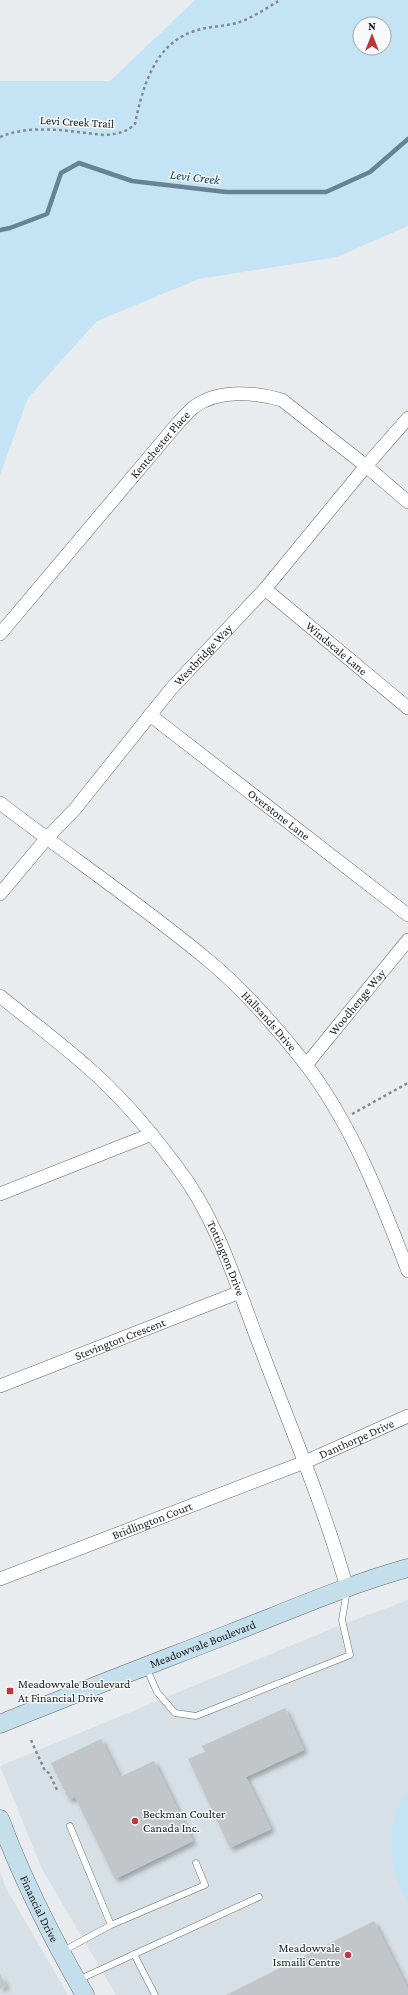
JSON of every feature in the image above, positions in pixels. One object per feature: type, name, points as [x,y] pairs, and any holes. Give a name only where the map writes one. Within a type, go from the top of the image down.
[{"type":"main road","name":"Meadowvale Boulevard","points":[[0,1724],[96,1684],[347,1588],[408,1568]]},
{"type":"main road","name":"Financial Drive","points":[[0,1819],[17,1865],[60,1953],[81,1988]]},
{"type":"street","name":"Kentchester Place","points":[[0,634],[178,423],[200,404],[223,395],[266,395],[282,400],[366,466],[408,502]]},
{"type":"street","name":"Westbridge Way","points":[[0,894],[46,839],[75,809],[172,689],[265,589],[366,466],[408,418]]},
{"type":"street","name":"Windscale Lane","points":[[265,589],[408,708]]},
{"type":"street","name":"Overstone Lane","points":[[150,715],[408,915]]},
{"type":"street","name":"Hallsands Drive","points":[[0,803],[208,960],[266,1017],[306,1065],[350,1135],[379,1198],[408,1272]]},
{"type":"street","name":"Woodhenge Way","points":[[306,1065],[408,940]]},
{"type":"street","name":"Tottington Drive","points":[[0,996],[86,1066],[152,1134],[177,1166],[198,1199],[213,1227],[240,1292],[305,1462],[339,1558],[347,1588]]},
{"type":"street","points":[[0,1194],[152,1134]]},
{"type":"street","name":"Stevington Crescent","points":[[0,1386],[240,1292]]},
{"type":"street","name":"Danthorpe Drive","points":[[305,1462],[408,1416]]},
{"type":"street","name":"Bridlington Court","points":[[0,1579],[305,1462]]},
{"type":"lane","points":[[146,1666],[157,1692],[175,1713],[196,1716],[204,1713],[350,1655],[342,1620],[347,1588]]},
{"type":"lane","points":[[70,1826],[111,1926]]},
{"type":"lane","points":[[60,1953],[111,1926],[205,1885],[196,1863]]},
{"type":"lane","points":[[81,1988],[134,1954],[259,1897]]},
{"type":"lane","points":[[134,1954],[155,1995]]},
{"type":"path","name":"Levi Creek Trail","points":[[0,137],[10,133],[34,128],[105,135],[116,134],[130,129],[135,124],[148,77],[165,52],[176,40],[192,32],[239,22],[280,0]]},
{"type":"path","points":[[341,1119],[408,1084]]},
{"type":"path","points":[[31,1740],[45,1771],[49,1773],[58,1792]]},
{"type":"shaded area","points":[[195,0],[408,0],[408,226],[337,257],[199,279],[97,321],[28,398],[0,475],[0,81],[110,81]]},
{"type":"shaded area","points":[[408,1600],[408,1995],[116,1995],[42,1869],[0,1766],[336,1627]]},
{"type":"shaded area","points":[[408,1791],[408,1902],[396,1877],[393,1866],[391,1844],[397,1810]]},
{"type":"shaded area","points":[[0,1871],[6,1888],[68,1995],[0,1995]]},
{"type":"building","points":[[285,1708],[304,1750],[246,1777],[271,1829],[230,1848],[188,1759],[205,1752],[202,1746]]},
{"type":"building","name":"Beckman Coulter Canada Inc.","points":[[101,1739],[120,1777],[154,1761],[193,1841],[115,1879],[75,1797],[69,1800],[51,1763]]},
{"type":"building","name":"Meadowvale Ismaili Centre","points":[[374,1921],[408,1989],[408,1995],[226,1995]]},
{"type":"building","points":[[0,1974],[6,1986],[0,1989]]},
{"type":"waterway","name":"Levi Creek","points":[[0,230],[10,228],[47,214],[61,173],[79,163],[132,181],[226,192],[326,192],[370,172],[408,139]]},
{"type":"place","name":"Meadowvale Boulevard At Financial Drive","points":[[10,1691]]},
{"type":"place","name":"Beckman Coulter Canada Inc.","points":[[135,1821]]},
{"type":"place","name":"Meadowvale Ismaili Centre","points":[[348,1955]]}]
